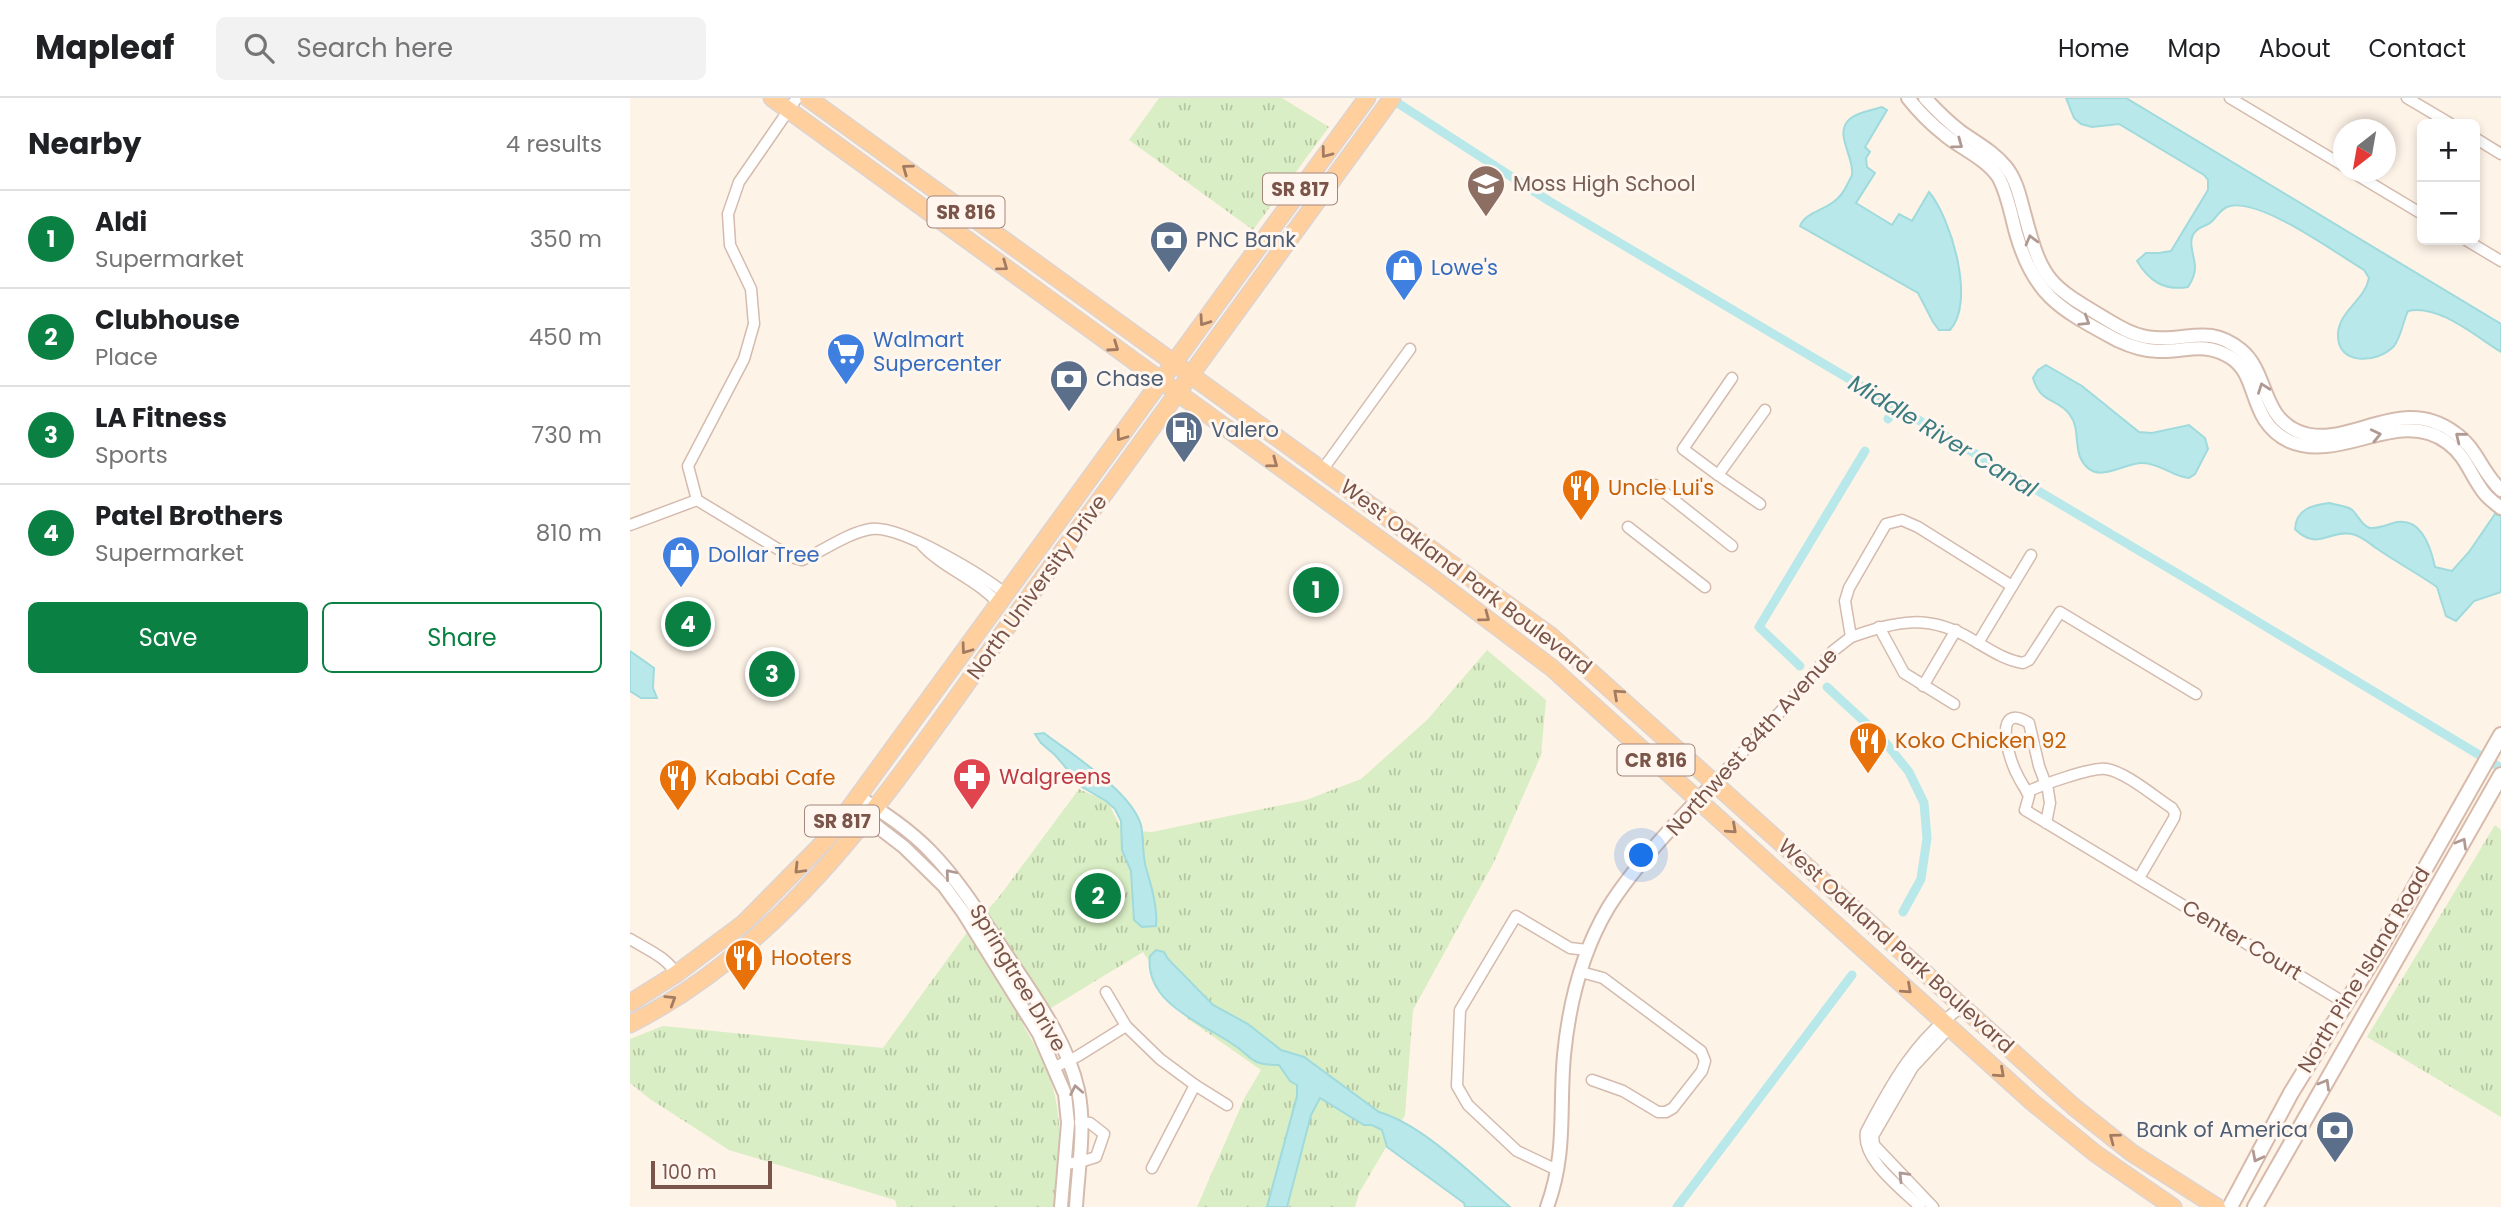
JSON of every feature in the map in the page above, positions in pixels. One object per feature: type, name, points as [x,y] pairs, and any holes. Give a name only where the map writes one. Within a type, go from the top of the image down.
[{"type":"main road","name":"West Oakland Park Boulevard","points":[[772,98],[792,104],[912,199],[1525,646],[1699,799],[2031,1101],[2096,1154],[2173,1207]]},
{"type":"main road","name":"West Oakland Park Boulevard","points":[[808,98],[1551,636],[1962,1007],[2104,1131],[2149,1164],[2217,1207]]},
{"type":"main road","name":"North University Drive","points":[[630,1003],[676,974],[753,915],[827,839],[1367,98]]},
{"type":"main road","name":"North University Drive","points":[[630,1024],[685,991],[765,930],[826,869],[871,813],[1388,103]]},
{"type":"main road","points":[[912,199],[935,200],[945,196]]},
{"type":"main road","points":[[1020,609],[1021,589],[1028,565]]},
{"type":"main road","points":[[992,648],[1007,616],[1009,607],[1003,599]]},
{"type":"main road","name":"North Pine Island Road","points":[[2230,1207],[2287,1100],[2383,943],[2498,740]]},
{"type":"main road","name":"North Pine Island Road","points":[[2255,1207],[2497,781]]},
{"type":"street","points":[[1908,98],[1924,117],[1998,176],[2028,268],[2035,281],[2053,301],[2109,335],[2133,346],[2158,351],[2202,347],[2230,357],[2242,369],[2260,415],[2267,424],[2281,436],[2301,445],[2326,447],[2404,430],[2427,433],[2448,442],[2461,455],[2485,495],[2501,508]]},
{"type":"street","points":[[1925,98],[1945,118],[2004,165],[2018,191],[2038,261],[2051,282],[2073,299],[2128,332],[2145,337],[2206,335],[2233,345],[2253,363],[2273,411],[2286,425],[2304,433],[2334,434],[2402,417],[2427,420],[2446,427],[2470,445],[2488,476],[2501,490]]},
{"type":"street","points":[[2407,98],[2443,119]]},
{"type":"street","points":[[2234,99],[2333,160]]},
{"type":"street","points":[[792,104],[739,182],[728,214],[730,245],[751,289],[754,324],[744,359],[688,466],[696,500],[791,557],[802,560],[851,536],[873,529],[894,531],[935,549],[1003,599]]},
{"type":"street","points":[[2480,141],[2501,154]]},
{"type":"street","points":[[2369,182],[2417,211]]},
{"type":"street","points":[[2474,245],[2501,261]]},
{"type":"street","points":[[1323,469],[1410,349]]},
{"type":"street","points":[[1732,378],[1683,449],[1760,504]]},
{"type":"street","points":[[1718,475],[1765,410]]},
{"type":"street","points":[[1655,485],[1732,546]]},
{"type":"street","points":[[630,525],[696,500]]},
{"type":"street","name":"Northwest 84th Avenue","points":[[1547,1207],[1562,1145],[1567,1022],[1587,950],[1610,906],[1629,879],[1833,651],[1852,637],[1845,601],[1849,588],[1886,524],[1902,520],[1917,527],[2012,586]]},
{"type":"street","points":[[1628,527],[1705,587]]},
{"type":"street","points":[[1978,643],[2031,555]]},
{"type":"street","points":[[1852,637],[1892,623],[1919,621],[1956,630],[2003,658],[2023,663],[2029,660],[2060,612],[2196,694]]},
{"type":"street","points":[[1879,627],[1903,673],[1954,704]]},
{"type":"street","points":[[1923,686],[1956,630]]},
{"type":"street","name":"Center Court","points":[[2046,823],[2050,803],[2029,723],[2020,718],[2012,719],[2004,729],[2017,775],[2029,796],[2025,810],[2046,823],[2139,878],[2346,1003]]},
{"type":"street","points":[[2027,792],[2044,783],[2106,769],[2125,777],[2172,808],[2174,818],[2139,878]]},
{"type":"street","name":"Springtree Drive","points":[[855,802],[929,849],[972,902],[1057,1036],[1078,1091],[1080,1162],[1076,1207]]},
{"type":"street","name":"Springtree Drive","points":[[871,813],[944,886],[1027,1014],[1055,1067],[1065,1094],[1068,1123],[1061,1207]]},
{"type":"street","points":[[1558,1170],[1517,1151],[1468,1104],[1457,1086],[1460,1010],[1516,916],[1570,948],[1587,950]]},
{"type":"street","points":[[630,939],[657,955],[673,968],[676,974]]},
{"type":"street","points":[[1581,972],[1603,978],[1701,1051],[1705,1061],[1702,1072],[1673,1108],[1666,1112],[1658,1112],[1623,1091],[1592,1080]]},
{"type":"street","points":[[1106,992],[1126,1026],[1160,1059],[1227,1105]]},
{"type":"street","points":[[1920,1207],[1871,1149],[1873,1136],[1913,1067],[1962,1007]]},
{"type":"street","points":[[1055,1067],[1126,1026]]},
{"type":"street","points":[[1152,1168],[1195,1085]]},
{"type":"street","points":[[1065,1164],[1096,1157],[1104,1134],[1090,1122],[1080,1122]]},
{"type":"street","points":[[1871,1149],[1884,1157],[1933,1207]]},
{"type":"green space","points":[[1159,98],[1282,98],[1329,127],[1253,230],[1129,140]]},
{"type":"green space","points":[[1487,650],[1546,700],[1541,755],[1494,862],[1413,1010],[1405,1115],[1359,1193],[1355,1207],[1197,1207],[1245,1097],[1261,1070],[1188,1019],[1143,952],[1023,1025],[1044,1062],[1056,1102],[1060,1154],[1056,1207],[897,1207],[895,1200],[729,1150],[630,1083],[630,1039],[663,1026],[883,1048],[965,935],[999,897],[1079,789],[1108,802],[1122,830],[1152,832],[1306,800],[1361,779],[1428,719]]},
{"type":"green space","points":[[2495,825],[2501,830],[2501,1117],[2367,1037]]},
{"type":"water","points":[[2066,98],[2126,98],[2501,324],[2501,352],[2456,323],[2432,312],[2420,310],[2408,311],[2394,346],[2387,352],[2359,359],[2350,356],[2339,344],[2338,333],[2343,318],[2367,286],[2369,278],[2364,270],[2279,218],[2244,206],[2227,207],[2193,235],[2191,243],[2195,270],[2188,287],[2164,286],[2158,283],[2137,261],[2146,253],[2171,251],[2208,190],[2208,180],[2204,175],[2119,124],[2092,127],[2081,124],[2074,118]]},
{"type":"water","points":[[1882,107],[1887,110],[1865,147],[1870,152],[1866,158],[1867,167],[1875,173],[1856,203],[1892,225],[1899,214],[1912,221],[1929,192],[1945,221],[1958,260],[1961,300],[1950,330],[1939,330],[1918,293],[1800,226],[1809,216],[1836,200],[1852,175],[1844,137],[1846,124],[1858,114]]},
{"type":"water","points":[[2046,365],[2082,386],[2139,432],[2152,433],[2189,425],[2205,438],[2208,449],[2195,474],[2189,478],[2183,477],[2143,463],[2101,473],[2086,466],[2080,457],[2073,419],[2065,409],[2045,397],[2036,387],[2033,378],[2038,370]]},
{"type":"water","points":[[2330,503],[2351,509],[2364,525],[2370,528],[2397,522],[2413,525],[2428,543],[2435,567],[2452,571],[2469,552],[2495,514],[2501,516],[2501,592],[2474,601],[2456,621],[2446,616],[2437,587],[2362,538],[2344,533],[2310,539],[2295,529],[2298,517],[2306,509]]},
{"type":"water","points":[[630,651],[654,668],[653,688],[657,698],[641,698],[630,691]]},
{"type":"water","points":[[1044,733],[1113,786],[1135,812],[1141,825],[1145,863],[1155,904],[1156,926],[1142,927],[1134,920],[1131,871],[1122,850],[1121,821],[1115,809],[1077,784],[1035,734]]},
{"type":"water","points":[[1156,950],[1164,952],[1213,1005],[1248,1024],[1281,1050],[1304,1057],[1379,1112],[1431,1140],[1510,1207],[1465,1207],[1464,1203],[1387,1147],[1382,1130],[1372,1125],[1364,1125],[1320,1098],[1311,1115],[1287,1207],[1267,1207],[1297,1096],[1297,1085],[1290,1081],[1279,1065],[1256,1062],[1191,1019],[1165,998],[1156,986],[1151,972],[1150,956]]},
{"type":"waterway","name":"Middle River Canal","points":[[1390,98],[1549,201],[2501,768]]},
{"type":"waterway","points":[[1888,419],[1895,406]]},
{"type":"waterway","points":[[1800,666],[1759,627],[1865,451]]},
{"type":"waterway","points":[[1827,687],[1881,737],[1909,772],[1924,803],[1927,838],[1921,879],[1903,912]]},
{"type":"waterway","points":[[1677,1207],[1852,975]]},
{"type":"place","name":"Moss High School","points":[[1486,218]]},
{"type":"place","name":"PNC Bank","points":[[1169,274]]},
{"type":"place","name":"Lowe's","points":[[1404,302]]},
{"type":"place","name":"Walmart Supercenter","points":[[846,386]]},
{"type":"place","name":"Chase","points":[[1069,413]]},
{"type":"place","name":"Valero","points":[[1184,464]]},
{"type":"place","name":"Uncle Lui's","points":[[1581,522]]},
{"type":"place","name":"Dollar Tree","points":[[681,589]]},
{"type":"place","name":"Aldi","points":[[1316,590]]},
{"type":"place","name":"Patel Brothers","points":[[688,624]]},
{"type":"place","name":"LA Fitness","points":[[772,674]]},
{"type":"place","name":"Koko Chicken 92","points":[[1868,775]]},
{"type":"place","name":"Walgreens","points":[[972,811]]},
{"type":"place","name":"Kababi Cafe","points":[[678,812]]},
{"type":"place","name":"Clubhouse","points":[[1098,896]]},
{"type":"place","name":"Hooters","points":[[744,992]]},
{"type":"place","name":"Bank of America","points":[[2335,1164]]}]
